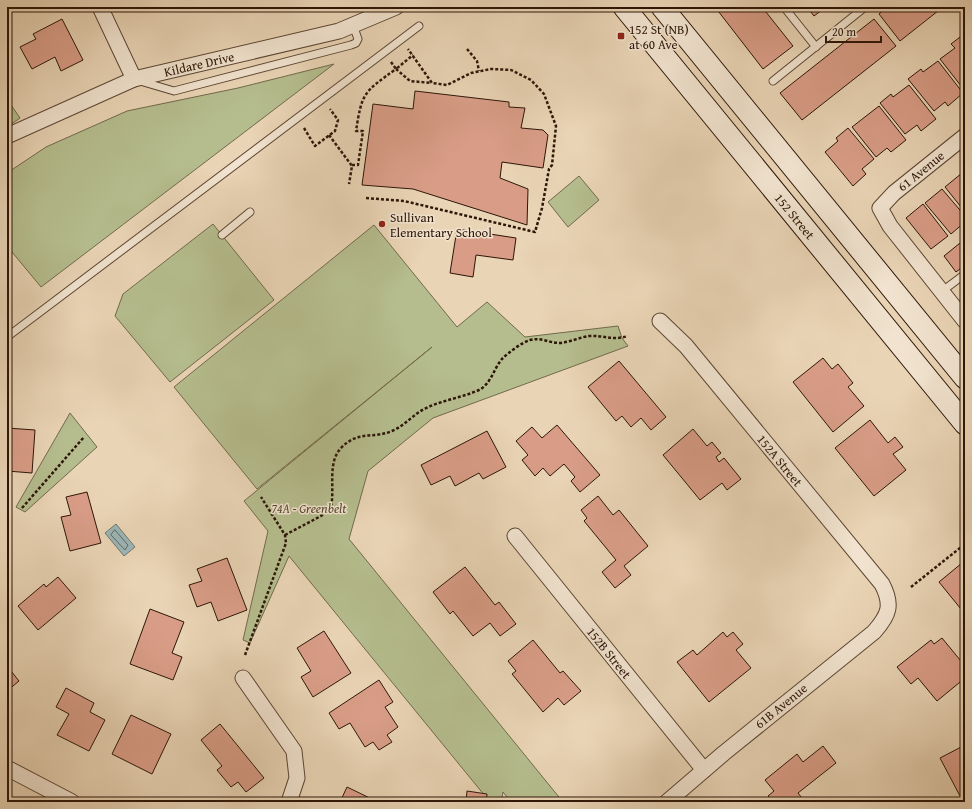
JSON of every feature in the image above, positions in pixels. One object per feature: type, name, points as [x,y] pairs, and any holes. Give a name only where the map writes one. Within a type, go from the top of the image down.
[{"type":"main road","name":"152 Street","points":[[624,7],[965,424]]},
{"type":"main road","points":[[662,7],[965,378]]},
{"type":"street","points":[[100,7],[134,79]]},
{"type":"street","name":"Kildare Drive","points":[[7,136],[134,79],[340,31],[396,7]]},
{"type":"street","name":"61 Avenue","points":[[941,292],[890,226],[880,208],[894,193],[965,136]]},
{"type":"street","points":[[941,292],[965,321]]},
{"type":"street","name":"152A Street","points":[[660,321],[686,346],[882,584],[889,606]]},
{"type":"street","name":"152B Street","points":[[515,536],[704,770]]},
{"type":"street","name":"61B Avenue","points":[[668,802],[704,770],[874,632],[882,623],[889,606]]},
{"type":"street","points":[[243,678],[294,751],[297,778],[289,802]]},
{"type":"street","points":[[7,768],[69,802]]},
{"type":"lane","points":[[784,7],[816,47]]},
{"type":"lane","points":[[773,81],[865,7]]},
{"type":"lane","points":[[134,79],[174,91],[352,45],[356,43],[358,39],[353,25]]},
{"type":"lane","points":[[7,337],[419,26]]},
{"type":"lane","points":[[222,235],[250,212]]},
{"type":"lane","points":[[941,292],[965,274]]},
{"type":"path","points":[[407,47],[432,83]]},
{"type":"path","points":[[467,49],[477,61],[479,71]]},
{"type":"path","points":[[352,165],[358,165],[363,131],[356,131],[362,99],[367,91],[413,55]]},
{"type":"path","points":[[366,198],[404,201],[535,232],[552,165],[556,126],[544,94],[531,80],[511,70],[491,69],[463,76],[447,85],[410,81],[396,69],[389,60]]},
{"type":"path","points":[[303,128],[315,146],[335,130],[338,120],[327,106]]},
{"type":"path","points":[[329,135],[352,165],[349,184]]},
{"type":"path","points":[[285,535],[321,516],[331,507],[334,482],[333,466],[337,455],[348,442],[359,437],[390,432],[404,425],[423,409],[469,395],[482,388],[502,359],[529,340],[540,339],[559,343],[590,336],[616,339],[628,336]]},
{"type":"path","points":[[22,508],[84,437]]},
{"type":"path","points":[[245,655],[285,548],[285,535],[261,497]]},
{"type":"path","points":[[911,587],[965,544]]},
{"type":"green space","points":[[334,64],[41,287],[7,246],[7,173],[46,147],[127,111],[238,88]]},
{"type":"green space","points":[[7,99],[20,118],[7,127]]},
{"type":"green space","points":[[579,176],[599,200],[568,227],[548,202]]},
{"type":"green space","points":[[213,224],[274,300],[170,382],[115,316],[123,294]]},
{"type":"green space","name":"74A - Greenbelt","points":[[374,225],[457,327],[487,302],[525,337],[618,326],[622,338],[628,346],[433,418],[368,471],[349,539],[563,802],[511,802],[503,792],[501,802],[484,802],[485,796],[289,556],[250,643],[243,640],[268,531],[244,501],[432,347],[257,489],[174,387]]},
{"type":"green space","points":[[70,413],[97,447],[25,512],[16,507]]},
{"type":"water","points":[[116,524],[135,547],[124,556],[105,533]]},
{"type":"building","points":[[715,7],[762,7],[793,46],[763,69]]},
{"type":"building","points":[[807,7],[826,7],[814,16]]},
{"type":"building","points":[[887,7],[943,7],[900,41],[879,14]]},
{"type":"building","points":[[62,19],[83,60],[61,71],[55,57],[32,69],[20,47],[36,39],[33,34]]},
{"type":"building","points":[[874,19],[896,46],[802,120],[780,93]]},
{"type":"building","points":[[964,34],[965,91],[940,59],[955,48],[951,44]]},
{"type":"building","points":[[938,61],[963,93],[948,106],[945,102],[934,111],[908,79],[921,69],[923,72]]},
{"type":"building","points":[[909,85],[936,119],[921,131],[917,125],[905,134],[880,103],[891,94],[893,97]]},
{"type":"building","points":[[415,91],[509,102],[509,107],[525,108],[521,128],[543,130],[548,135],[543,168],[502,162],[500,178],[528,189],[527,225],[413,189],[362,185],[373,104],[413,109]]},
{"type":"building","points":[[879,106],[906,140],[891,152],[887,148],[876,157],[852,127]]},
{"type":"building","points":[[848,128],[874,159],[862,169],[866,174],[853,186],[825,152],[838,141],[836,138]]},
{"type":"building","points":[[962,173],[965,176],[965,212],[945,187]]},
{"type":"building","points":[[942,189],[965,216],[965,222],[951,234],[925,203]]},
{"type":"building","points":[[923,204],[948,236],[931,249],[906,218]]},
{"type":"building","points":[[457,229],[516,238],[513,260],[476,255],[473,277],[450,273]]},
{"type":"building","points":[[965,239],[965,265],[956,272],[944,256]]},
{"type":"building","points":[[823,358],[832,369],[838,364],[853,383],[848,387],[864,406],[833,432],[793,382]]},
{"type":"building","points":[[619,361],[666,417],[651,430],[641,418],[631,427],[622,416],[616,421],[588,387]]},
{"type":"building","points":[[870,420],[888,443],[895,437],[903,447],[893,454],[906,470],[874,496],[835,448]]},
{"type":"building","points":[[557,425],[600,475],[580,492],[571,481],[575,477],[564,464],[550,476],[543,468],[535,476],[522,460],[528,455],[516,441],[532,427],[542,438]]},
{"type":"building","points":[[7,428],[35,430],[32,473],[7,471]]},
{"type":"building","points":[[693,429],[707,446],[712,442],[721,453],[716,457],[719,462],[724,458],[741,479],[727,490],[722,483],[700,500],[663,455]]},
{"type":"building","points":[[487,431],[506,467],[483,479],[479,473],[455,486],[450,476],[431,485],[421,465]]},
{"type":"building","points":[[87,492],[101,543],[70,551],[61,517],[71,515],[66,497]]},
{"type":"building","points":[[598,496],[613,515],[619,510],[648,546],[624,566],[631,575],[615,588],[602,572],[616,560],[584,521],[587,518],[581,510]]},
{"type":"building","points":[[227,558],[247,610],[218,621],[211,602],[197,607],[189,585],[202,581],[197,569]]},
{"type":"building","points":[[962,563],[965,567],[965,614],[939,582]]},
{"type":"building","points":[[465,567],[495,605],[499,602],[516,624],[500,636],[490,623],[473,636],[453,611],[450,614],[433,592]]},
{"type":"building","points":[[58,577],[76,598],[38,630],[18,606],[44,584],[46,587]]},
{"type":"building","points":[[150,609],[184,622],[172,653],[182,657],[173,680],[130,664]]},
{"type":"building","points":[[324,631],[351,673],[313,697],[301,677],[311,671],[297,648]]},
{"type":"building","points":[[723,632],[727,637],[733,632],[743,644],[736,650],[751,668],[709,702],[677,662],[693,650],[697,655]]},
{"type":"building","points":[[942,638],[965,666],[965,678],[937,701],[918,678],[911,684],[897,667],[931,640],[934,644]]},
{"type":"building","points":[[533,640],[560,673],[563,671],[581,691],[564,705],[558,698],[543,712],[512,674],[516,671],[508,661]]},
{"type":"building","points":[[7,666],[19,681],[7,691]]},
{"type":"building","points":[[379,680],[393,702],[385,707],[398,727],[387,735],[392,742],[379,750],[373,742],[365,747],[350,723],[339,729],[329,713]]},
{"type":"building","points":[[66,688],[94,703],[90,712],[105,720],[89,751],[57,735],[69,714],[56,707]]},
{"type":"building","points":[[131,715],[171,734],[152,774],[112,754]]},
{"type":"building","points":[[220,724],[264,778],[246,792],[238,782],[231,787],[217,770],[222,766],[201,740]]},
{"type":"building","points":[[965,745],[965,793],[960,796],[940,758]]},
{"type":"building","points":[[823,746],[836,763],[798,793],[805,802],[773,802],[768,796],[774,791],[765,780],[797,754],[803,762]]},
{"type":"building","points":[[347,787],[378,802],[340,802]]},
{"type":"building","points":[[467,791],[487,794],[486,802],[466,802]]},
{"type":"place","name":"152 St (NB) at 60 Ave","points":[[621,36]]},
{"type":"place","name":"Sullivan Elementary School","points":[[382,224]]}]
